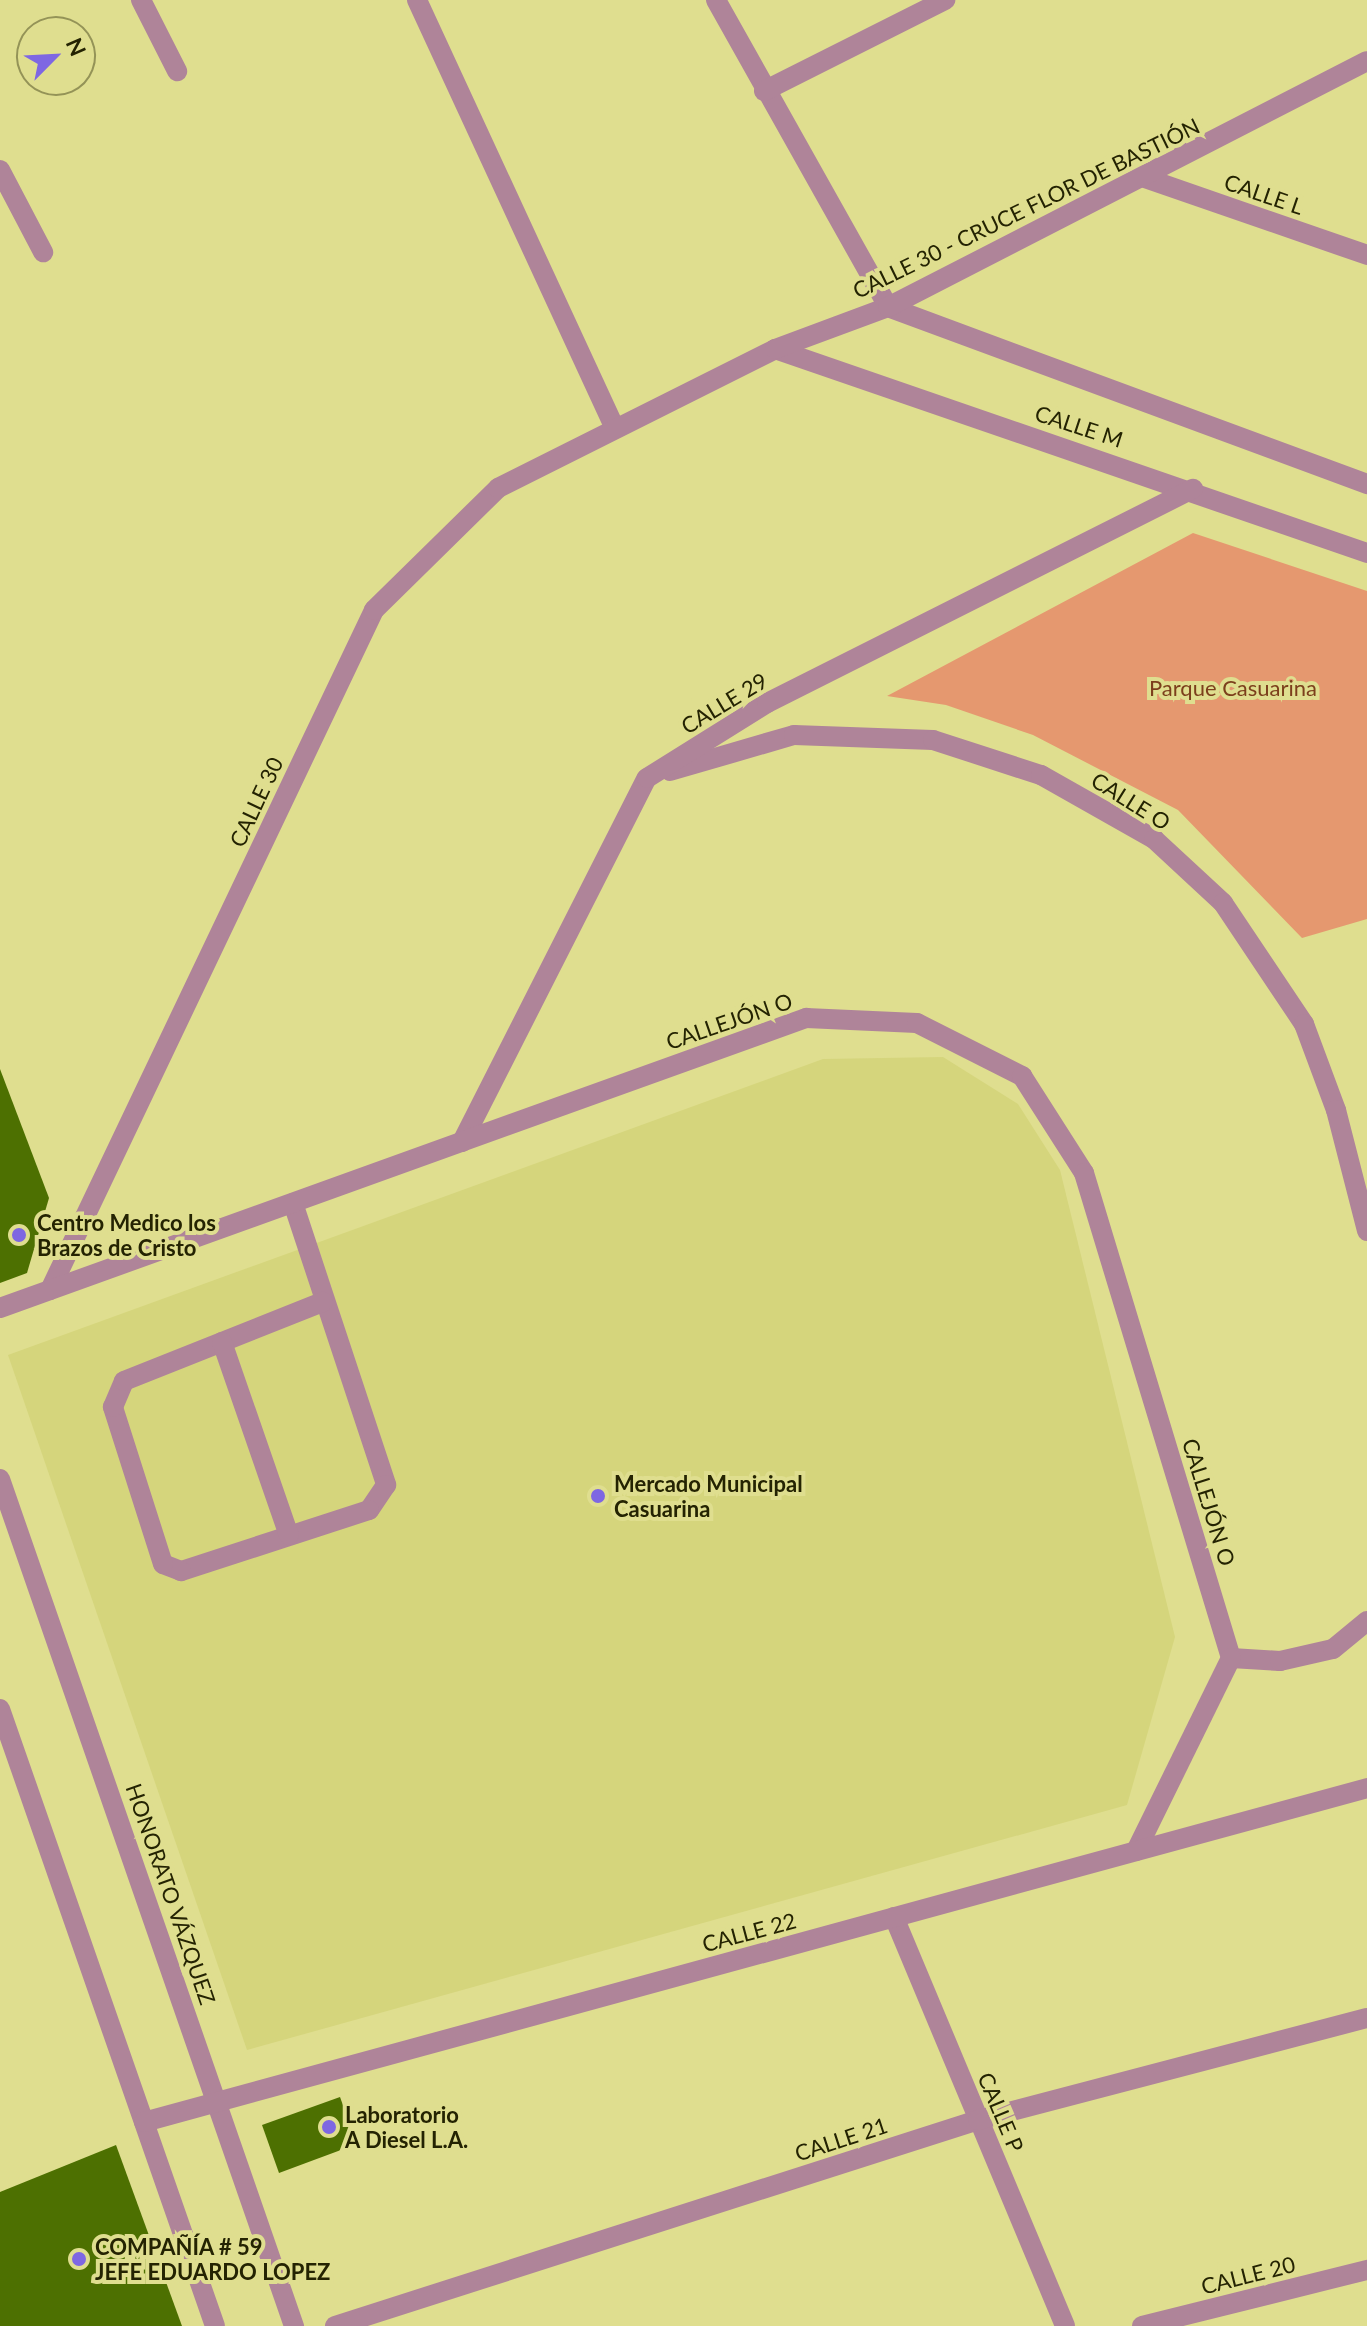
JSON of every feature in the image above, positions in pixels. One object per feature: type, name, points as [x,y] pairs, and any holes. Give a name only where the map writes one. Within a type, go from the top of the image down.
[{"type":"street","points":[[141,0],[177,71]]},
{"type":"street","points":[[417,0],[615,428]]},
{"type":"street","points":[[716,0],[764,91],[888,307]]},
{"type":"street","points":[[764,91],[945,0]]},
{"type":"street","name":"CALLE 30 - CRUCE FLOR DE BASTIÓN","points":[[615,428],[775,349],[888,307],[1145,178],[1367,61]]},
{"type":"street","points":[[0,170],[43,252]]},
{"type":"street","name":"CALLE L","points":[[1145,178],[1367,255]]},
{"type":"street","name":"CALLE M","points":[[888,307],[1367,484]]},
{"type":"street","name":"CALLE M","points":[[775,349],[1193,489],[1367,553]]},
{"type":"street","name":"CALLE 30","points":[[50,1290],[374,610],[498,488],[615,428]]},
{"type":"street","name":"CALLE 29","points":[[647,778],[767,703],[1193,489]]},
{"type":"street","name":"CALLE O","points":[[647,778],[794,735],[933,740],[1041,775],[1154,839],[1223,903],[1304,1024],[1336,1110],[1367,1231]]},
{"type":"street","points":[[462,1142],[647,778]]},
{"type":"street","name":"CALLEJÓN O","points":[[0,1308],[806,1018],[917,1023],[1022,1076],[1084,1173],[1231,1658]]},
{"type":"street","points":[[293,1203],[323,1302],[386,1485],[369,1510],[181,1571],[163,1564],[113,1407],[124,1381],[323,1302]]},
{"type":"street","points":[[222,1342],[289,1535]]},
{"type":"street","name":"HONORATO VÁZQUEZ","points":[[0,1479],[294,2326]]},
{"type":"street","points":[[1136,1851],[1231,1658],[1280,1661],[1333,1649],[1367,1621]]},
{"type":"street","points":[[0,1709],[215,2326]]},
{"type":"street","name":"CALLE 22","points":[[144,2122],[1367,1788]]},
{"type":"street","name":"CALLE P","points":[[894,1917],[1065,2326]]},
{"type":"street","name":"CALLE 21","points":[[335,2326],[978,2120],[1367,2018]]},
{"type":"street","name":"CALLE 20","points":[[1142,2326],[1367,2270]]},
{"type":"shaded area","name":"Mercado Municipal Casuarina","points":[[943,1057],[1018,1104],[1060,1170],[1175,1637],[1127,1805],[247,2050],[8,1355],[823,1059]]},
{"type":"green space","name":"Parque Casuarina","points":[[1193,533],[1367,591],[1367,919],[1302,938],[1178,810],[1033,735],[946,705],[887,696]]},
{"type":"building","name":"Centro Medico los Brazos de Cristo","points":[[0,1069],[49,1198],[27,1273],[0,1283]]},
{"type":"building","points":[[340,2097],[357,2144],[279,2173],[262,2125]]},
{"type":"building","name":"COMPAÑÍA # 59 JEFE EDUARDO LOPEZ","points":[[116,2145],[182,2326],[0,2326],[0,2192]]},
{"type":"place","name":"Centro Medico los Brazos de Cristo","points":[[19,1235]]},
{"type":"place","name":"Mercado Municipal Casuarina","points":[[598,1496]]},
{"type":"place","name":"Laboratorio A Diesel L.A.","points":[[329,2127]]},
{"type":"place","name":"COMPAÑÍA # 59 JEFE EDUARDO LOPEZ","points":[[79,2259]]}]
